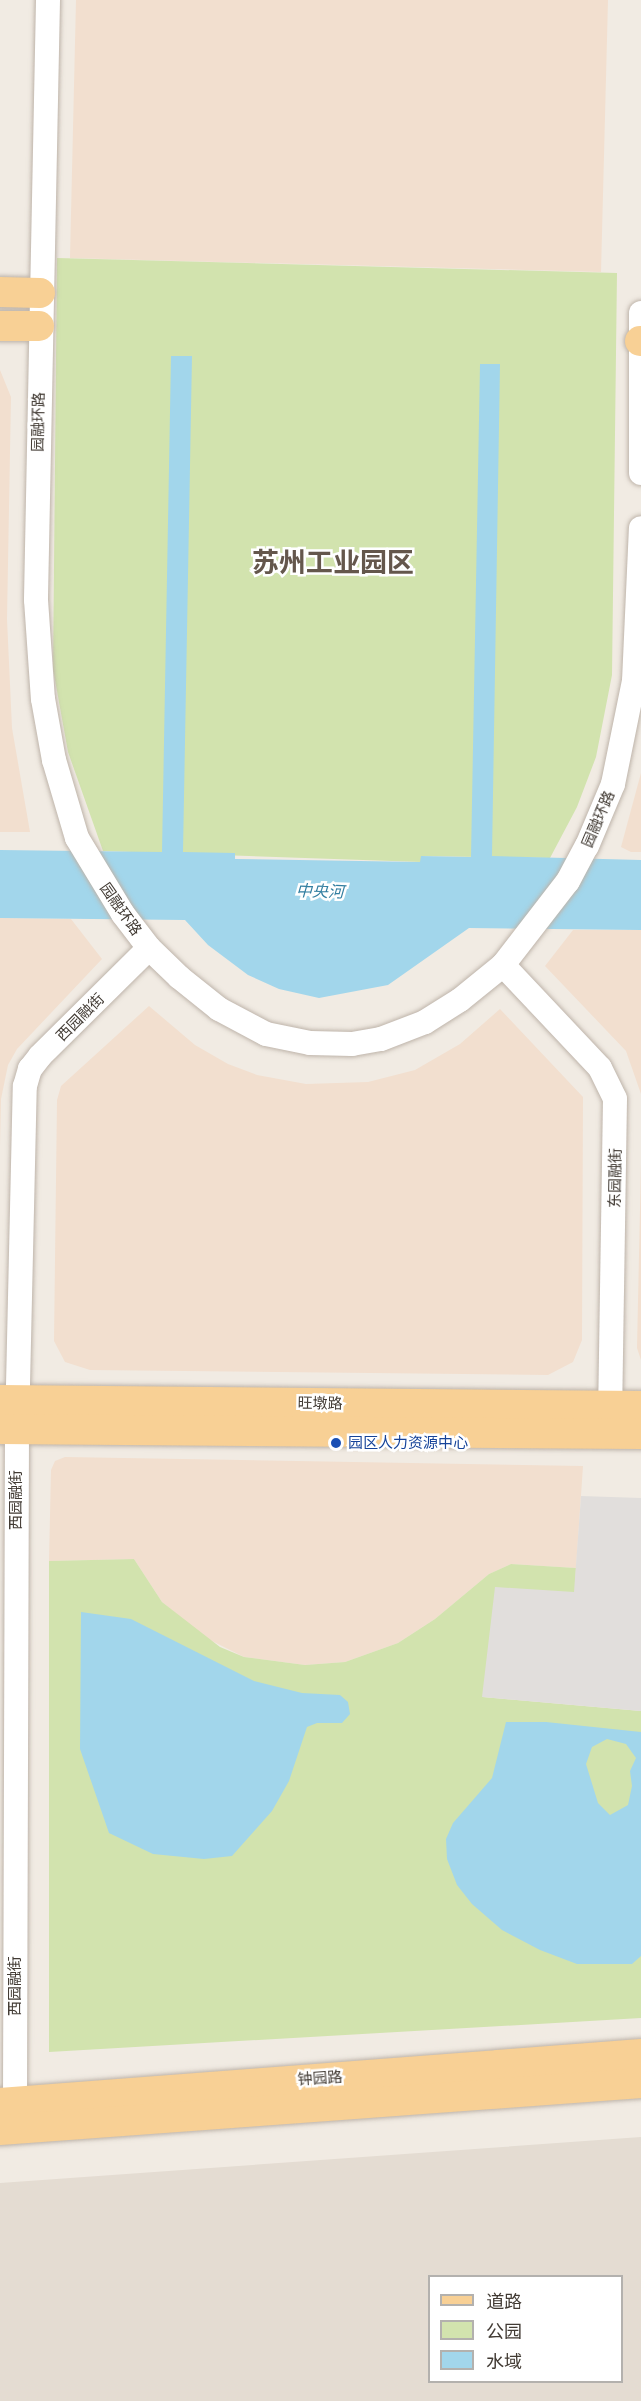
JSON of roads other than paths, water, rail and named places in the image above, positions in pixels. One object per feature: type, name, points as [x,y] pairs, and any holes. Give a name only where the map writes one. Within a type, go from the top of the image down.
[{"type":"main road","points":[[0,292],[40,293]]},
{"type":"main road","points":[[0,326],[39,326]]},
{"type":"main road","name":"旺墩路","points":[[9,1400],[610,1420],[641,1434]]},
{"type":"main road","name":"旺墩路","points":[[8,1429],[610,1420],[641,1406]]},
{"type":"main road","name":"钟园路","points":[[7,2102],[641,2054]]},
{"type":"main road","name":"钟园路","points":[[0,2130],[641,2083]]},
{"type":"street","name":"园融环路","points":[[48,0],[39,326],[37,639],[48,731],[77,838],[132,927],[149,948],[179,977],[236,1019],[266,1034],[317,1044],[365,1042],[411,1029],[442,1013],[509,958],[550,907],[587,846],[613,784],[630,711],[639,629],[641,528]]},
{"type":"street","points":[[641,313],[641,472]]},
{"type":"street","name":"西园融街","points":[[7,2102],[8,1429],[25,1086],[30,1069],[40,1056],[149,948]]},
{"type":"street","name":"东园融街","points":[[509,958],[600,1068],[615,1099],[610,1420]]},
{"type":"water","name":"中央河","points":[[171,356],[192,356],[183,852],[235,853],[235,859],[420,862],[421,856],[471,857],[480,364],[500,364],[492,856],[641,860],[641,930],[469,928],[388,985],[319,998],[279,989],[248,975],[208,945],[185,920],[0,918],[0,850],[162,852]]},
{"type":"water","points":[[81,1612],[131,1619],[254,1681],[302,1693],[340,1695],[348,1702],[350,1714],[342,1723],[317,1723],[307,1727],[289,1781],[272,1811],[232,1856],[204,1859],[153,1854],[109,1833],[80,1749]]},
{"type":"water","points":[[506,1722],[546,1722],[641,1732],[641,1956],[632,1964],[577,1964],[540,1950],[502,1930],[472,1904],[457,1885],[447,1859],[446,1839],[453,1823],[492,1778]],"holes":[[[607,1739],[626,1744],[636,1758],[630,1771],[632,1786],[628,1805],[610,1815],[598,1803],[586,1764],[592,1747]]]},
{"type":"place","name":"园区人力资源中心","points":[[336,1443]]},
{"type":"district","name":"苏州工业园区","points":[[333,563]]}]
